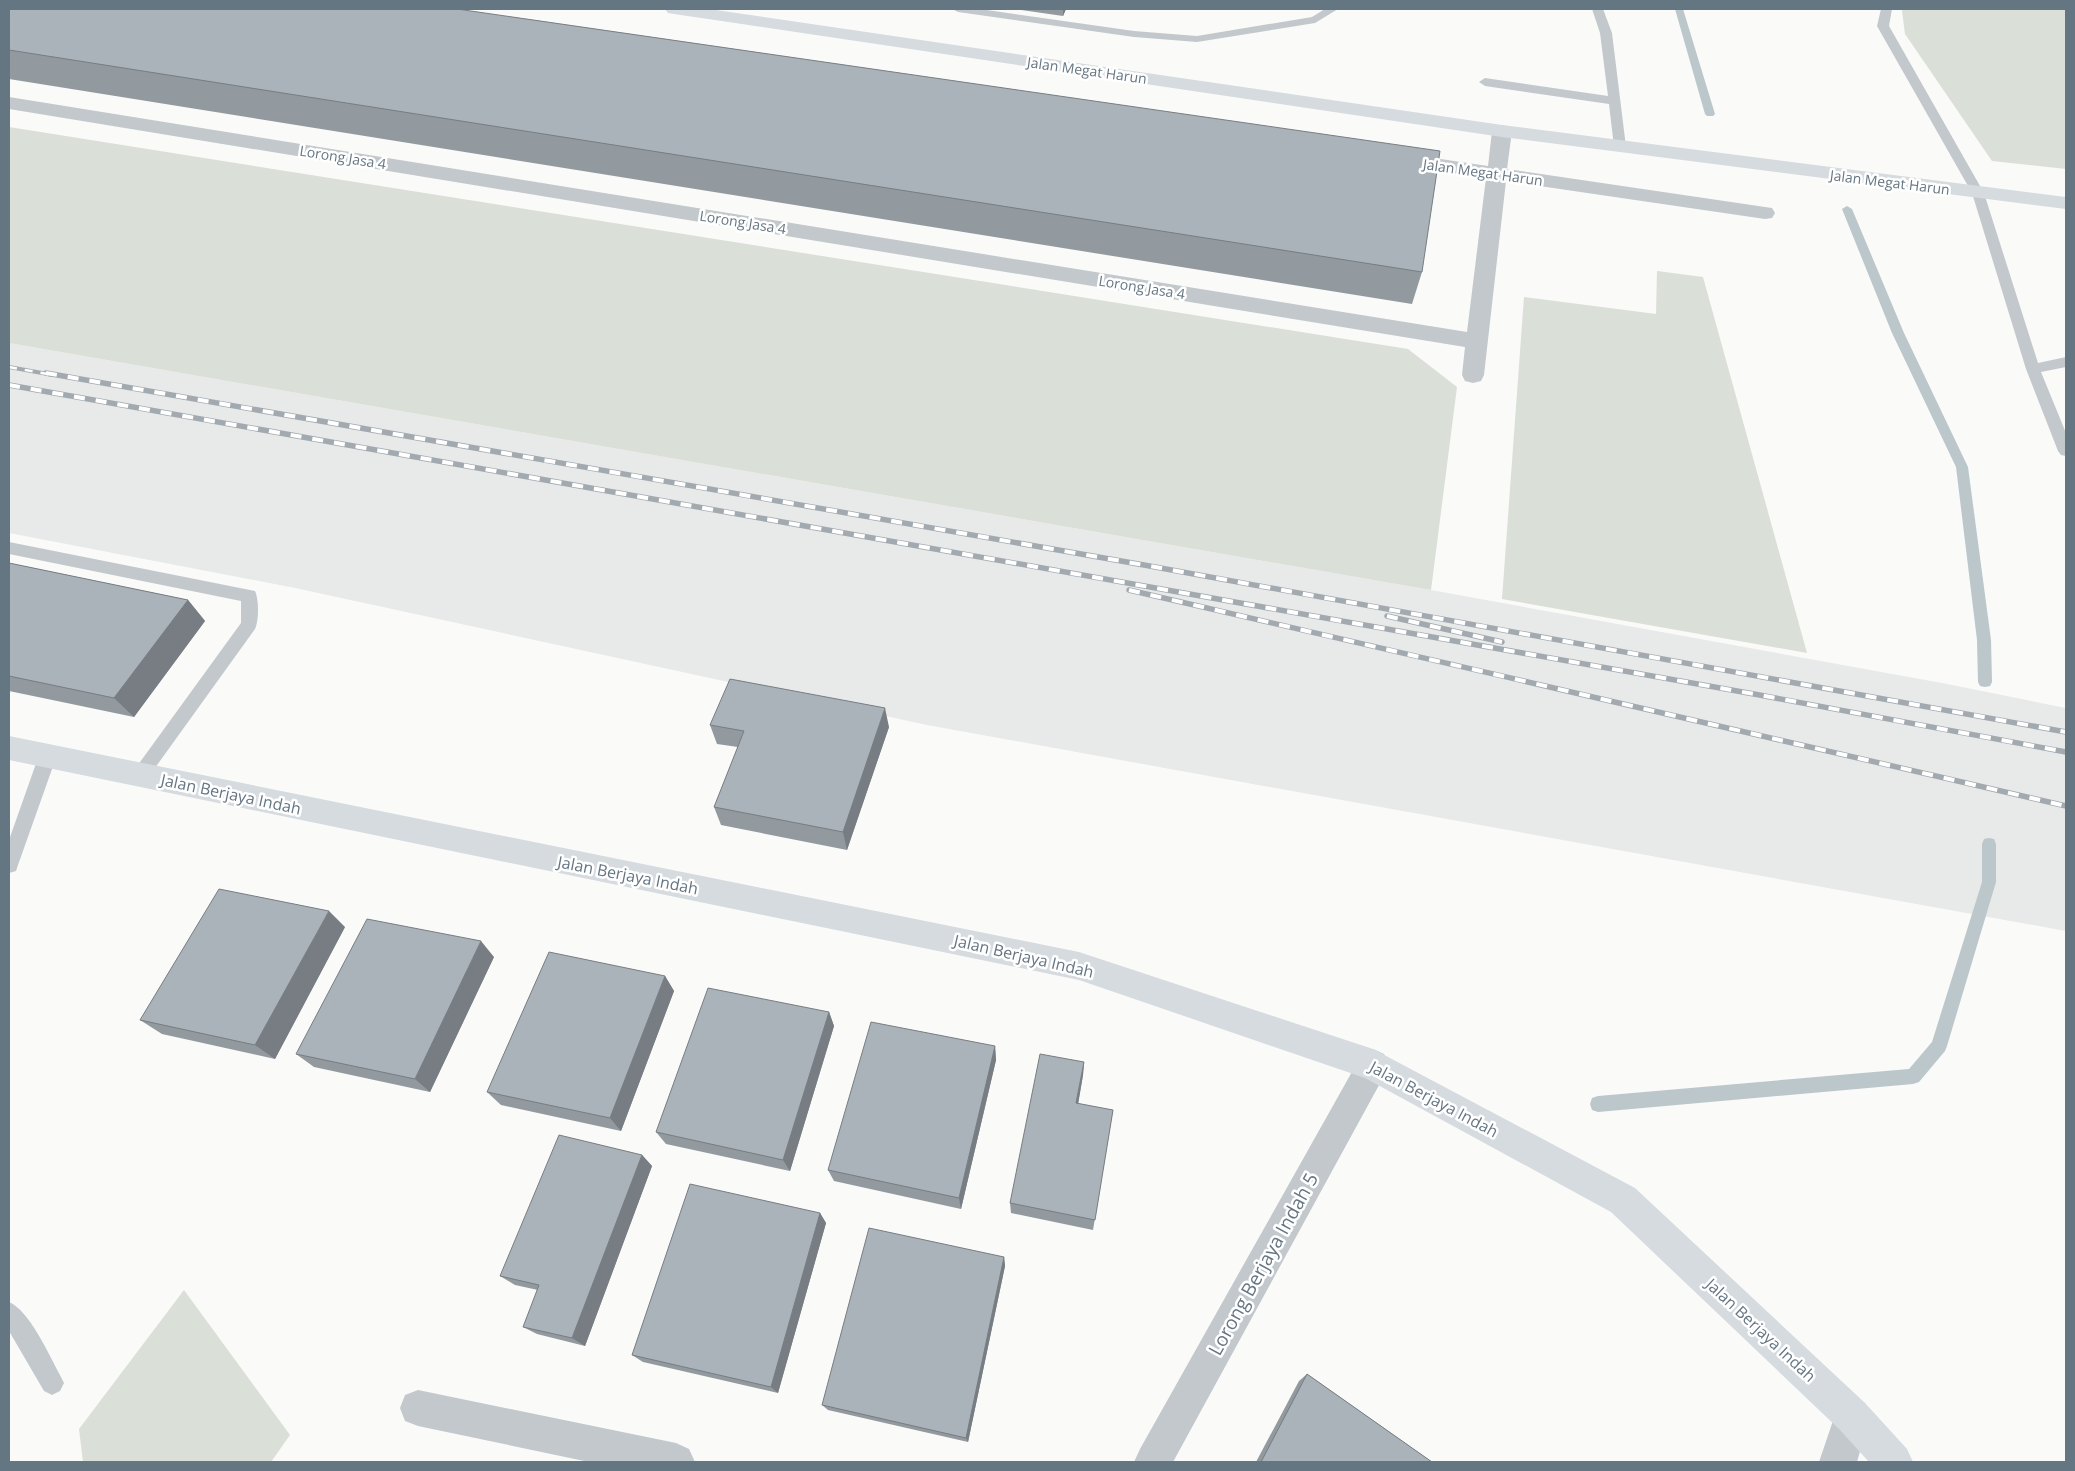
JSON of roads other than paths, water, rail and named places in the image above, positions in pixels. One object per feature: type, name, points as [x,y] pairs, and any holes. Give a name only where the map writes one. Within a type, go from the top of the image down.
[{"type":"street","name":"Jalan Megat Harun","points":[[674,9],[1502,131],[2066,203]]},
{"type":"street","name":"Lorong Jasa 4","points":[[9,103],[1477,341]]},
{"type":"street","points":[[1473,375],[1502,131]]},
{"type":"street","name":"Jalan Megat Harun","points":[[1378,156],[1765,213]]},
{"type":"street","name":"Jalan Berjaya Indah","points":[[9,748],[1079,966],[1374,1065],[1623,1200],[1852,1416],[1894,1462]]},
{"type":"street","name":"Lorong Berjaya Indah 5","points":[[1153,1462],[1374,1065]]},
{"type":"street","points":[[418,1408],[676,1462]]},
{"type":"street","points":[[1838,1462],[1852,1416]]},
{"type":"lane","points":[[958,9],[1134,34],[1197,39],[1315,20],[1332,9]]},
{"type":"lane","points":[[1598,9],[1606,33],[1620,147]]},
{"type":"lane","points":[[1886,9],[1883,26],[1978,193],[2033,369],[2066,451]]},
{"type":"lane","points":[[1485,82],[1614,101]]},
{"type":"lane","points":[[2033,369],[2066,362]]},
{"type":"lane","points":[[9,548],[249,596],[249,624],[141,774]]},
{"type":"lane","points":[[9,865],[48,755]]},
{"type":"lane","points":[[9,1313],[20,1327],[52,1383]]},
{"type":"waterway","points":[[1679,9],[1710,114]]},
{"type":"waterway","points":[[1847,209],[1898,333],[1962,467],[1984,640],[1985,682]]},
{"type":"waterway","points":[[1598,1104],[1913,1076],[1939,1046],[1989,882],[1989,844]]},
{"type":"railway","points":[[9,367],[53,375]]},
{"type":"railway","points":[[46,373],[1144,565],[2066,732]]},
{"type":"railway","points":[[9,385],[1754,694],[2066,752]]},
{"type":"railway","points":[[1129,590],[2066,806]]},
{"type":"railway","points":[[1387,616],[1502,642]]}]
